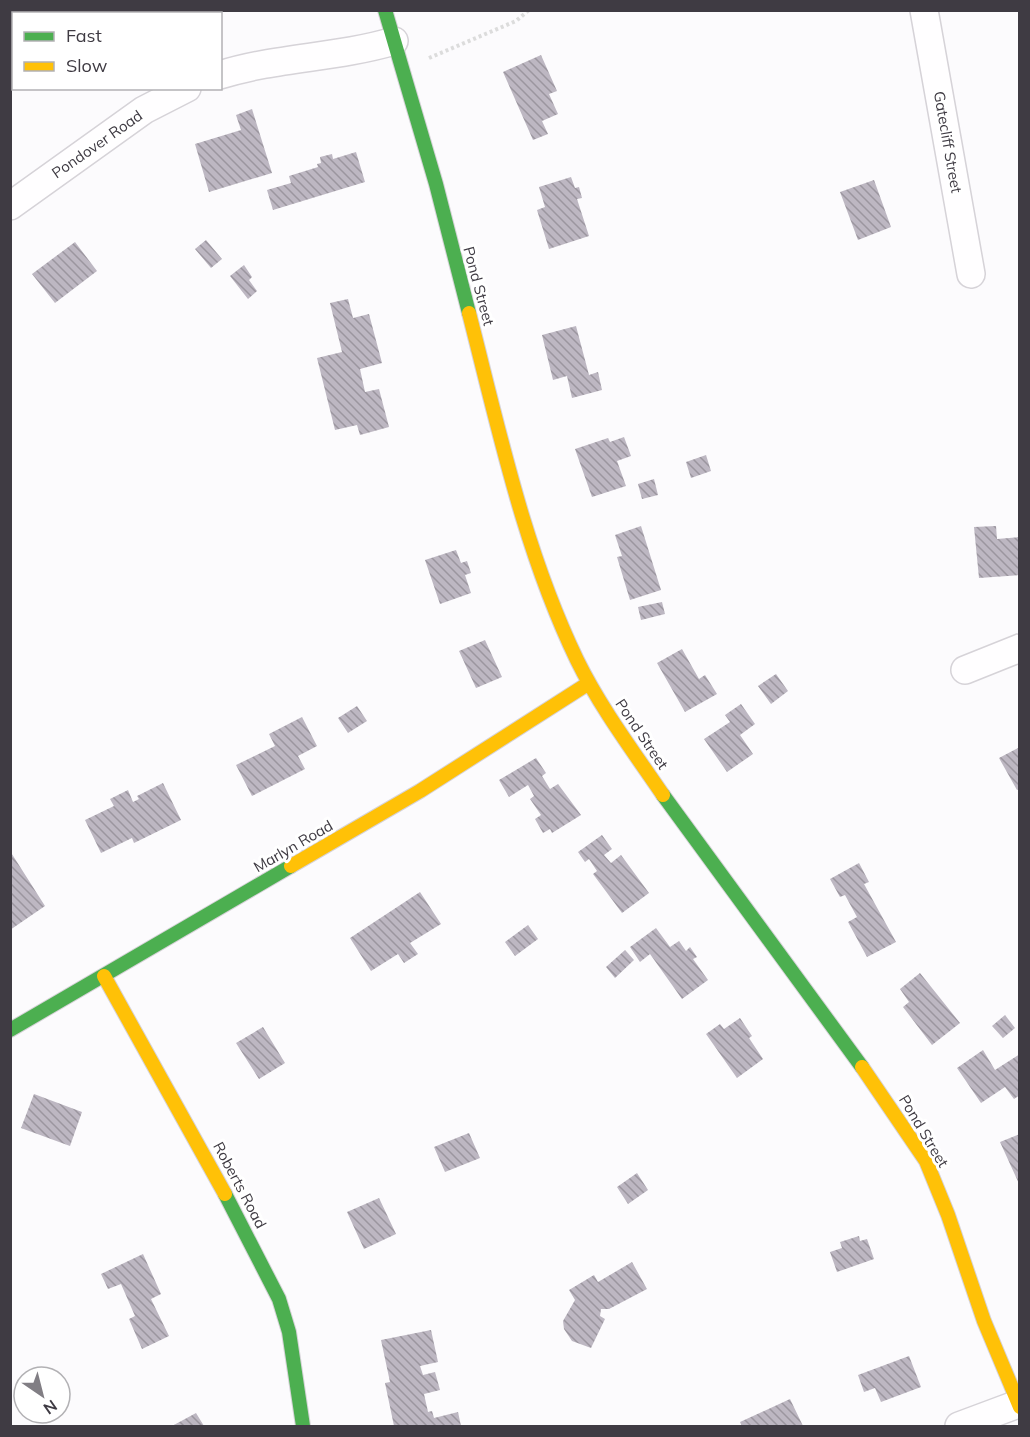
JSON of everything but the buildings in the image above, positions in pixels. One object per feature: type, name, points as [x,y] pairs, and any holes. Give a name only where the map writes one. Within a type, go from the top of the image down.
[{"type":"street","name":"Pond Street","points":[[385,10],[403,69],[517,499],[547,591],[589,683],[662,794],[896,1114],[926,1161],[948,1215],[984,1321],[1019,1406]]},
{"type":"street","name":"Gatecliff Street","points":[[924,10],[971,274]]},
{"type":"street","points":[[222,74],[252,67],[356,52],[394,41]]},
{"type":"street","name":"Pondover Road","points":[[10,206],[144,110],[183,90]]},
{"type":"street","points":[[965,670],[1020,648]]},
{"type":"street","name":"Marlyn Road","points":[[10,1030],[420,791],[589,683]]},
{"type":"street","name":"Roberts Road","points":[[104,976],[200,1146],[271,1281],[286,1315],[303,1426]]},
{"type":"street","points":[[959,1426],[1019,1406]]},
{"type":"path","points":[[403,69],[516,21],[529,10]]},
{"type":"traffic: fast","points":[[385,10],[436,184],[469,313]]},
{"type":"traffic: fast","points":[[663,795],[862,1067]]},
{"type":"traffic: fast","points":[[10,1030],[291,866]]},
{"type":"traffic: fast","points":[[225,1194],[279,1299],[289,1332],[303,1426]]},
{"type":"traffic: slow","points":[[469,313],[514,489],[527,533],[558,618],[596,695],[663,795]]},
{"type":"traffic: slow","points":[[291,866],[420,791],[589,683]]},
{"type":"traffic: slow","points":[[104,976],[225,1194]]},
{"type":"traffic: slow","points":[[862,1067],[926,1161],[948,1215],[984,1321],[1020,1407]]}]
